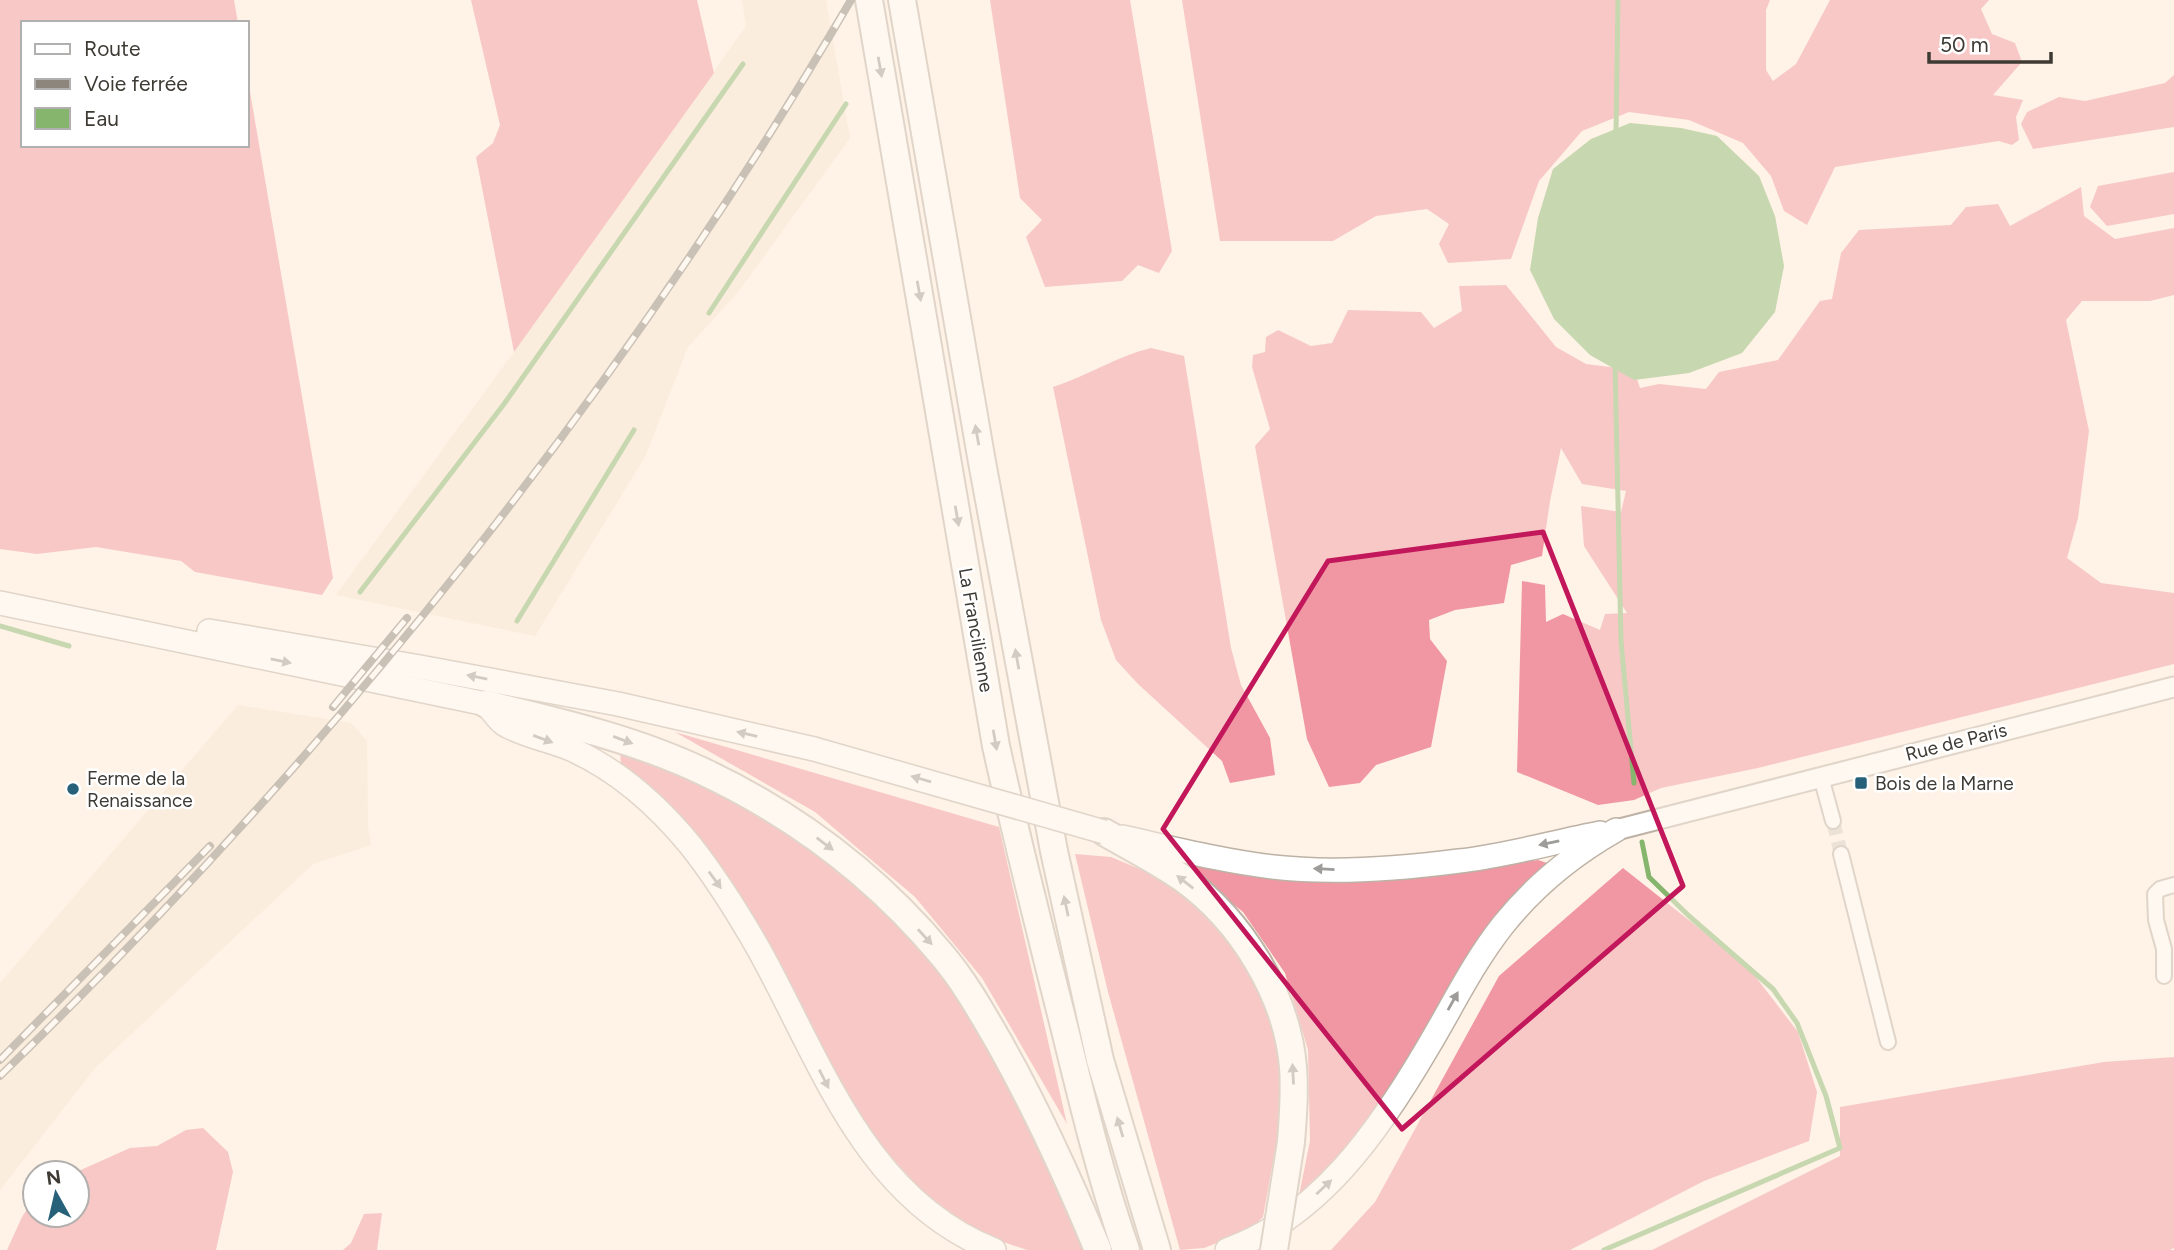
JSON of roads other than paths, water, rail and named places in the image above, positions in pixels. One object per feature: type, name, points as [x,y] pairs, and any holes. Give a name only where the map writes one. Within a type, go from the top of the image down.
[{"type":"highway","name":"La Francilienne","points":[[869,0],[996,746],[1020,853],[1110,1205],[1126,1250]]},
{"type":"highway","name":"La Francilienne","points":[[902,0],[1032,740],[1100,1060],[1157,1250]]},
{"type":"highway","points":[[486,704],[619,738],[702,771],[767,805],[826,844],[903,913],[943,955],[974,999],[1043,1127],[1098,1250]]},
{"type":"highway","points":[[1104,832],[1183,879],[1224,917],[1246,942],[1273,990],[1293,1065],[1294,1105],[1291,1142],[1273,1250]]},
{"type":"main road","points":[[3,596],[486,704],[503,723],[572,749],[612,771],[659,812],[690,846],[733,904],[832,1095],[867,1149],[907,1193],[951,1230],[994,1250]]},
{"type":"main road","points":[[3,596],[592,699],[814,749],[1104,832],[1216,858],[1275,867],[1340,870],[1462,861],[1616,830]]},
{"type":"main road","name":"Rue de Paris","points":[[1616,830],[2174,687]]},
{"type":"main road","points":[[1227,1250],[1268,1233],[1326,1188],[1377,1127],[1428,1047],[1469,974],[1503,924],[1540,883],[1584,849],[1616,830]]},
{"type":"street","points":[[1821,777],[1833,821]]},
{"type":"street","points":[[1841,855],[1888,1042]]},
{"type":"street","points":[[2164,976],[2164,949],[2156,920],[2155,894],[2160,889],[2174,885]]},
{"type":"water","points":[[1630,123],[1681,128],[1717,136],[1759,176],[1775,216],[1784,266],[1775,312],[1742,353],[1689,373],[1634,380],[1590,355],[1554,319],[1530,270],[1538,218],[1553,169],[1591,139]]},
{"type":"waterway","points":[[1616,133],[1618,0]]},
{"type":"waterway","points":[[360,592],[504,404],[743,64]]},
{"type":"waterway","points":[[709,313],[846,104]]},
{"type":"waterway","points":[[1615,364],[1621,641],[1634,783]]},
{"type":"waterway","points":[[517,621],[634,430]]},
{"type":"waterway","points":[[0,626],[69,646]]},
{"type":"waterway","points":[[1604,1250],[1840,1148],[1826,1096],[1797,1023],[1773,989],[1689,916],[1649,877],[1642,842]]},
{"type":"tunnel","points":[[1833,821],[1841,854]]},
{"type":"railway","points":[[0,1076],[121,954],[239,829],[352,700],[462,567],[567,430],[667,290],[762,147],[851,0]]},
{"type":"railway","points":[[333,707],[407,618]]},
{"type":"railway","points":[[0,1060],[210,846]]},
{"type":"place","name":"Bois de la Marne","points":[[1861,783]]},
{"type":"place","name":"Ferme de la Renaissance","points":[[73,789]]}]
